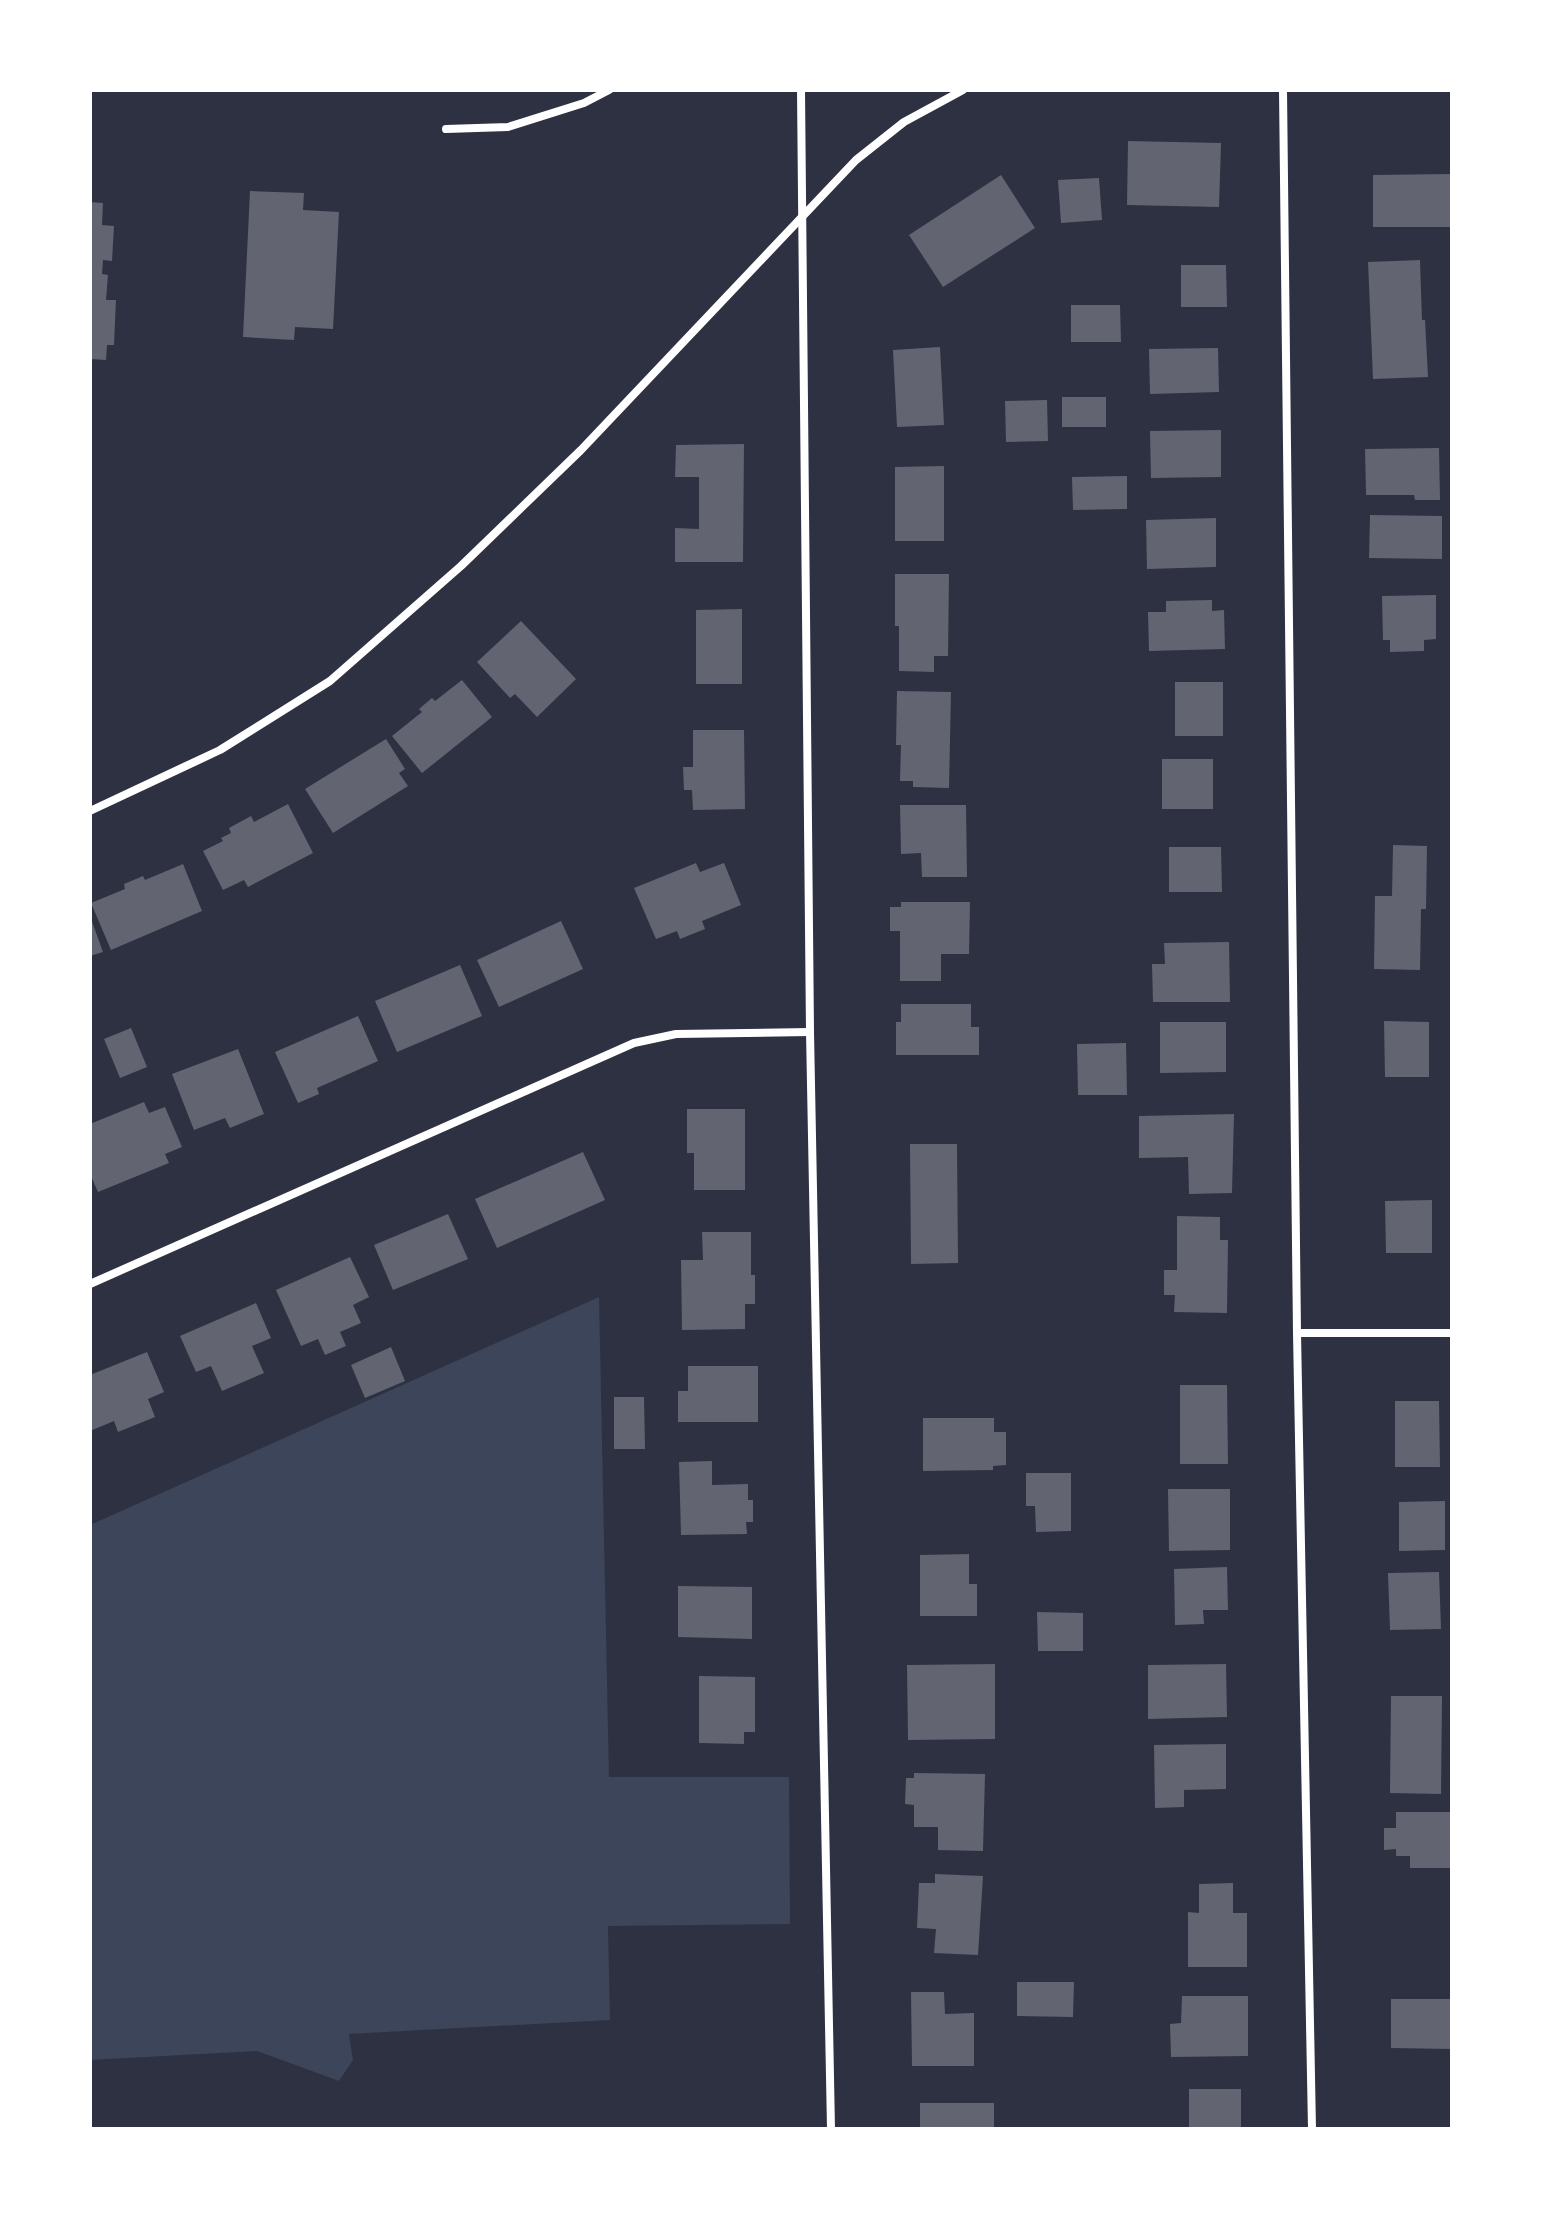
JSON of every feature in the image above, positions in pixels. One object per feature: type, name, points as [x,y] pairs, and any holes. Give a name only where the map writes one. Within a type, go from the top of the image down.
[{"type":"street","points":[[446,129],[508,127],[584,103],[609,90]]},
{"type":"street","points":[[801,90],[810,1032],[831,2129]]},
{"type":"street","points":[[90,811],[220,750],[330,681],[461,566],[581,450],[856,160],[904,122],[963,90]]},
{"type":"street","points":[[1283,90],[1297,1333],[1312,2129]]},
{"type":"street","points":[[90,1284],[634,1043],[676,1034],[810,1032]]},
{"type":"street","points":[[1297,1333],[1452,1333]]},
{"type":"shaded area","points":[[599,1297],[609,1777],[789,1777],[790,1924],[608,1926],[610,2020],[349,2034],[353,2060],[339,2081],[257,2051],[90,2060],[90,1525]]},
{"type":"building","points":[[1128,141],[1221,143],[1219,207],[1127,205]]},
{"type":"building","points":[[1452,174],[1452,227],[1373,227],[1373,175]]},
{"type":"building","points":[[1001,175],[1035,228],[943,287],[909,235]]},
{"type":"building","points":[[1099,178],[1102,220],[1061,223],[1058,180]]},
{"type":"building","points":[[250,191],[304,193],[303,210],[339,212],[333,329],[295,327],[294,340],[243,337]]},
{"type":"building","points":[[90,202],[103,203],[102,225],[114,226],[112,261],[103,260],[102,274],[108,275],[106,300],[116,300],[114,345],[107,345],[106,360],[90,359]]},
{"type":"building","points":[[1420,260],[1428,377],[1373,379],[1368,262]]},
{"type":"building","points":[[1181,265],[1226,265],[1227,307],[1181,307]]},
{"type":"building","points":[[1071,305],[1120,305],[1121,342],[1071,342]]},
{"type":"building","points":[[940,347],[944,425],[897,427],[893,350]]},
{"type":"building","points":[[1218,348],[1219,392],[1150,394],[1149,349]]},
{"type":"building","points":[[1062,397],[1106,397],[1106,427],[1062,427]]},
{"type":"building","points":[[1047,400],[1048,441],[1006,442],[1005,401]]},
{"type":"building","points":[[1221,430],[1221,477],[1151,478],[1150,431]]},
{"type":"building","points":[[744,444],[743,562],[675,562],[675,528],[699,529],[699,477],[675,477],[676,445]]},
{"type":"building","points":[[1439,448],[1440,500],[1415,500],[1414,495],[1366,495],[1365,449]]},
{"type":"building","points":[[944,466],[944,541],[895,541],[895,467]]},
{"type":"building","points":[[1127,476],[1127,509],[1073,510],[1072,477]]},
{"type":"building","points":[[1370,515],[1442,516],[1442,559],[1369,558]]},
{"type":"building","points":[[1216,518],[1216,567],[1147,569],[1146,520]]},
{"type":"building","points":[[895,574],[949,574],[948,656],[934,656],[934,672],[899,671]]},
{"type":"building","points":[[1436,595],[1436,639],[1424,640],[1424,651],[1390,652],[1390,640],[1383,640],[1382,596]]},
{"type":"building","points":[[1212,600],[1212,611],[1224,610],[1225,649],[1149,651],[1148,612],[1166,612],[1166,601]]},
{"type":"building","points":[[742,609],[742,684],[696,684],[696,610]]},
{"type":"building","points":[[521,621],[576,679],[537,717],[515,694],[510,698],[477,662]]},
{"type":"building","points":[[462,680],[492,717],[422,773],[392,736],[422,712],[419,709],[432,698],[435,701]]},
{"type":"building","points":[[1175,682],[1223,682],[1223,736],[1175,736]]},
{"type":"building","points":[[897,691],[951,692],[949,788],[913,787],[913,781],[900,781],[901,745],[896,745]]},
{"type":"building","points":[[693,730],[744,730],[745,809],[693,810],[692,790],[684,790],[683,767],[693,767]]},
{"type":"building","points":[[386,739],[405,769],[399,773],[408,786],[333,833],[305,789]]},
{"type":"building","points":[[1162,759],[1213,759],[1213,809],[1162,809]]},
{"type":"building","points":[[288,804],[313,853],[248,887],[244,880],[223,890],[203,851],[223,841],[221,838],[231,833],[229,828],[251,816],[254,822]]},
{"type":"building","points":[[900,805],[966,805],[967,877],[922,877],[921,853],[901,854]]},
{"type":"building","points":[[1393,845],[1427,846],[1426,909],[1421,909],[1420,970],[1374,969],[1375,896],[1392,896]]},
{"type":"building","points":[[1169,847],[1221,847],[1222,892],[1169,892]]},
{"type":"building","points":[[696,863],[700,872],[724,863],[741,905],[702,921],[705,929],[680,939],[677,931],[656,939],[634,888]]},
{"type":"building","points":[[183,864],[202,911],[111,950],[91,903],[125,889],[124,884],[143,876],[145,880]]},
{"type":"building","points":[[901,902],[970,902],[969,954],[941,954],[941,981],[900,981],[900,931],[890,931],[890,907],[901,907]]},
{"type":"building","points":[[90,916],[103,952],[90,956]]},
{"type":"building","points":[[561,921],[583,969],[499,1007],[477,960]]},
{"type":"building","points":[[1229,942],[1230,1002],[1153,1002],[1152,964],[1165,964],[1164,943]]},
{"type":"building","points":[[460,965],[482,1016],[397,1052],[375,1001]]},
{"type":"building","points":[[901,1004],[971,1004],[971,1027],[979,1027],[979,1055],[896,1055],[896,1022],[901,1022]]},
{"type":"building","points":[[358,1016],[378,1061],[317,1088],[319,1094],[298,1103],[275,1052]]},
{"type":"building","points":[[1384,1021],[1429,1022],[1429,1077],[1385,1077]]},
{"type":"building","points":[[1160,1022],[1226,1022],[1226,1072],[1160,1073]]},
{"type":"building","points":[[131,1028],[147,1067],[120,1078],[104,1039]]},
{"type":"building","points":[[1126,1043],[1127,1095],[1078,1095],[1077,1044]]},
{"type":"building","points":[[238,1049],[264,1114],[230,1128],[225,1118],[194,1130],[172,1074]]},
{"type":"building","points":[[144,1102],[149,1113],[165,1107],[182,1147],[165,1154],[169,1163],[98,1192],[90,1174],[90,1124]]},
{"type":"building","points":[[687,1109],[745,1109],[745,1190],[694,1190],[694,1153],[687,1153]]},
{"type":"building","points":[[1234,1114],[1232,1193],[1189,1194],[1188,1157],[1139,1158],[1139,1116]]},
{"type":"building","points":[[910,1144],[957,1144],[958,1263],[911,1264]]},
{"type":"building","points":[[583,1152],[605,1200],[497,1248],[475,1199]]},
{"type":"building","points":[[1432,1200],[1432,1253],[1386,1253],[1385,1201]]},
{"type":"building","points":[[448,1214],[468,1259],[393,1290],[374,1245]]},
{"type":"building","points":[[1177,1216],[1220,1217],[1220,1240],[1228,1240],[1227,1313],[1174,1312],[1175,1295],[1164,1295],[1164,1270],[1177,1270]]},
{"type":"building","points":[[702,1232],[751,1232],[755,1304],[745,1304],[745,1329],[682,1330],[681,1260],[703,1260]]},
{"type":"building","points":[[350,1257],[369,1297],[353,1305],[361,1323],[340,1332],[346,1346],[325,1355],[318,1339],[301,1346],[276,1290]]},
{"type":"building","points":[[256,1303],[271,1338],[252,1346],[264,1373],[222,1391],[211,1366],[196,1372],[180,1336]]},
{"type":"building","points":[[391,1347],[405,1381],[365,1398],[351,1365]]},
{"type":"building","points":[[147,1352],[164,1392],[148,1399],[155,1417],[118,1432],[114,1421],[90,1431],[90,1375]]},
{"type":"building","points":[[688,1366],[758,1366],[758,1422],[678,1422],[678,1391],[688,1391]]},
{"type":"building","points":[[1180,1385],[1227,1385],[1228,1464],[1180,1464]]},
{"type":"building","points":[[614,1397],[644,1397],[645,1449],[614,1449]]},
{"type":"building","points":[[1395,1401],[1439,1401],[1440,1467],[1395,1467]]},
{"type":"building","points":[[923,1418],[994,1418],[994,1432],[1006,1432],[1006,1465],[993,1466],[993,1470],[923,1471]]},
{"type":"building","points":[[712,1461],[712,1485],[748,1484],[748,1500],[753,1500],[753,1522],[746,1522],[747,1534],[681,1535],[679,1462]]},
{"type":"building","points":[[1026,1473],[1071,1473],[1071,1531],[1036,1532],[1035,1506],[1026,1506]]},
{"type":"building","points":[[1168,1489],[1230,1489],[1230,1550],[1169,1551]]},
{"type":"building","points":[[1445,1501],[1445,1550],[1399,1551],[1399,1502]]},
{"type":"building","points":[[969,1554],[969,1584],[977,1584],[977,1616],[920,1616],[920,1555]]},
{"type":"building","points":[[1227,1567],[1228,1610],[1203,1610],[1204,1624],[1175,1625],[1174,1569]]},
{"type":"building","points":[[1439,1572],[1441,1629],[1390,1630],[1388,1573]]},
{"type":"building","points":[[678,1586],[752,1587],[752,1639],[678,1637]]},
{"type":"building","points":[[1037,1612],[1083,1613],[1083,1651],[1038,1651]]},
{"type":"building","points":[[995,1664],[995,1739],[908,1740],[907,1665]]},
{"type":"building","points":[[1226,1664],[1227,1717],[1148,1719],[1148,1665]]},
{"type":"building","points":[[699,1676],[755,1677],[755,1732],[744,1732],[744,1744],[699,1743]]},
{"type":"building","points":[[1391,1696],[1442,1696],[1441,1794],[1390,1793]]},
{"type":"building","points":[[1226,1744],[1226,1789],[1184,1790],[1184,1807],[1155,1808],[1154,1745]]},
{"type":"building","points":[[914,1773],[985,1774],[983,1851],[938,1850],[938,1827],[914,1827],[914,1805],[905,1804],[906,1778],[914,1778]]},
{"type":"building","points":[[1396,1812],[1452,1812],[1452,1868],[1410,1868],[1410,1856],[1396,1856],[1396,1849],[1384,1850],[1384,1828],[1396,1828]]},
{"type":"building","points":[[935,1874],[983,1876],[978,1955],[934,1953],[936,1929],[917,1928],[919,1883],[935,1883]]},
{"type":"building","points":[[1233,1883],[1233,1913],[1247,1913],[1247,1967],[1188,1967],[1188,1912],[1199,1913],[1199,1884]]},
{"type":"building","points":[[1017,1982],[1074,1982],[1073,2017],[1017,2016]]},
{"type":"building","points":[[911,1992],[944,1992],[945,2014],[974,2013],[974,2066],[912,2066]]},
{"type":"building","points":[[1182,1996],[1248,1996],[1248,2056],[1171,2057],[1170,2024],[1181,2023]]},
{"type":"building","points":[[1391,1999],[1452,1999],[1452,2049],[1391,2048]]},
{"type":"building","points":[[1189,2089],[1241,2089],[1241,2129],[1189,2129]]},
{"type":"building","points":[[920,2103],[994,2103],[994,2129],[920,2129]]}]
